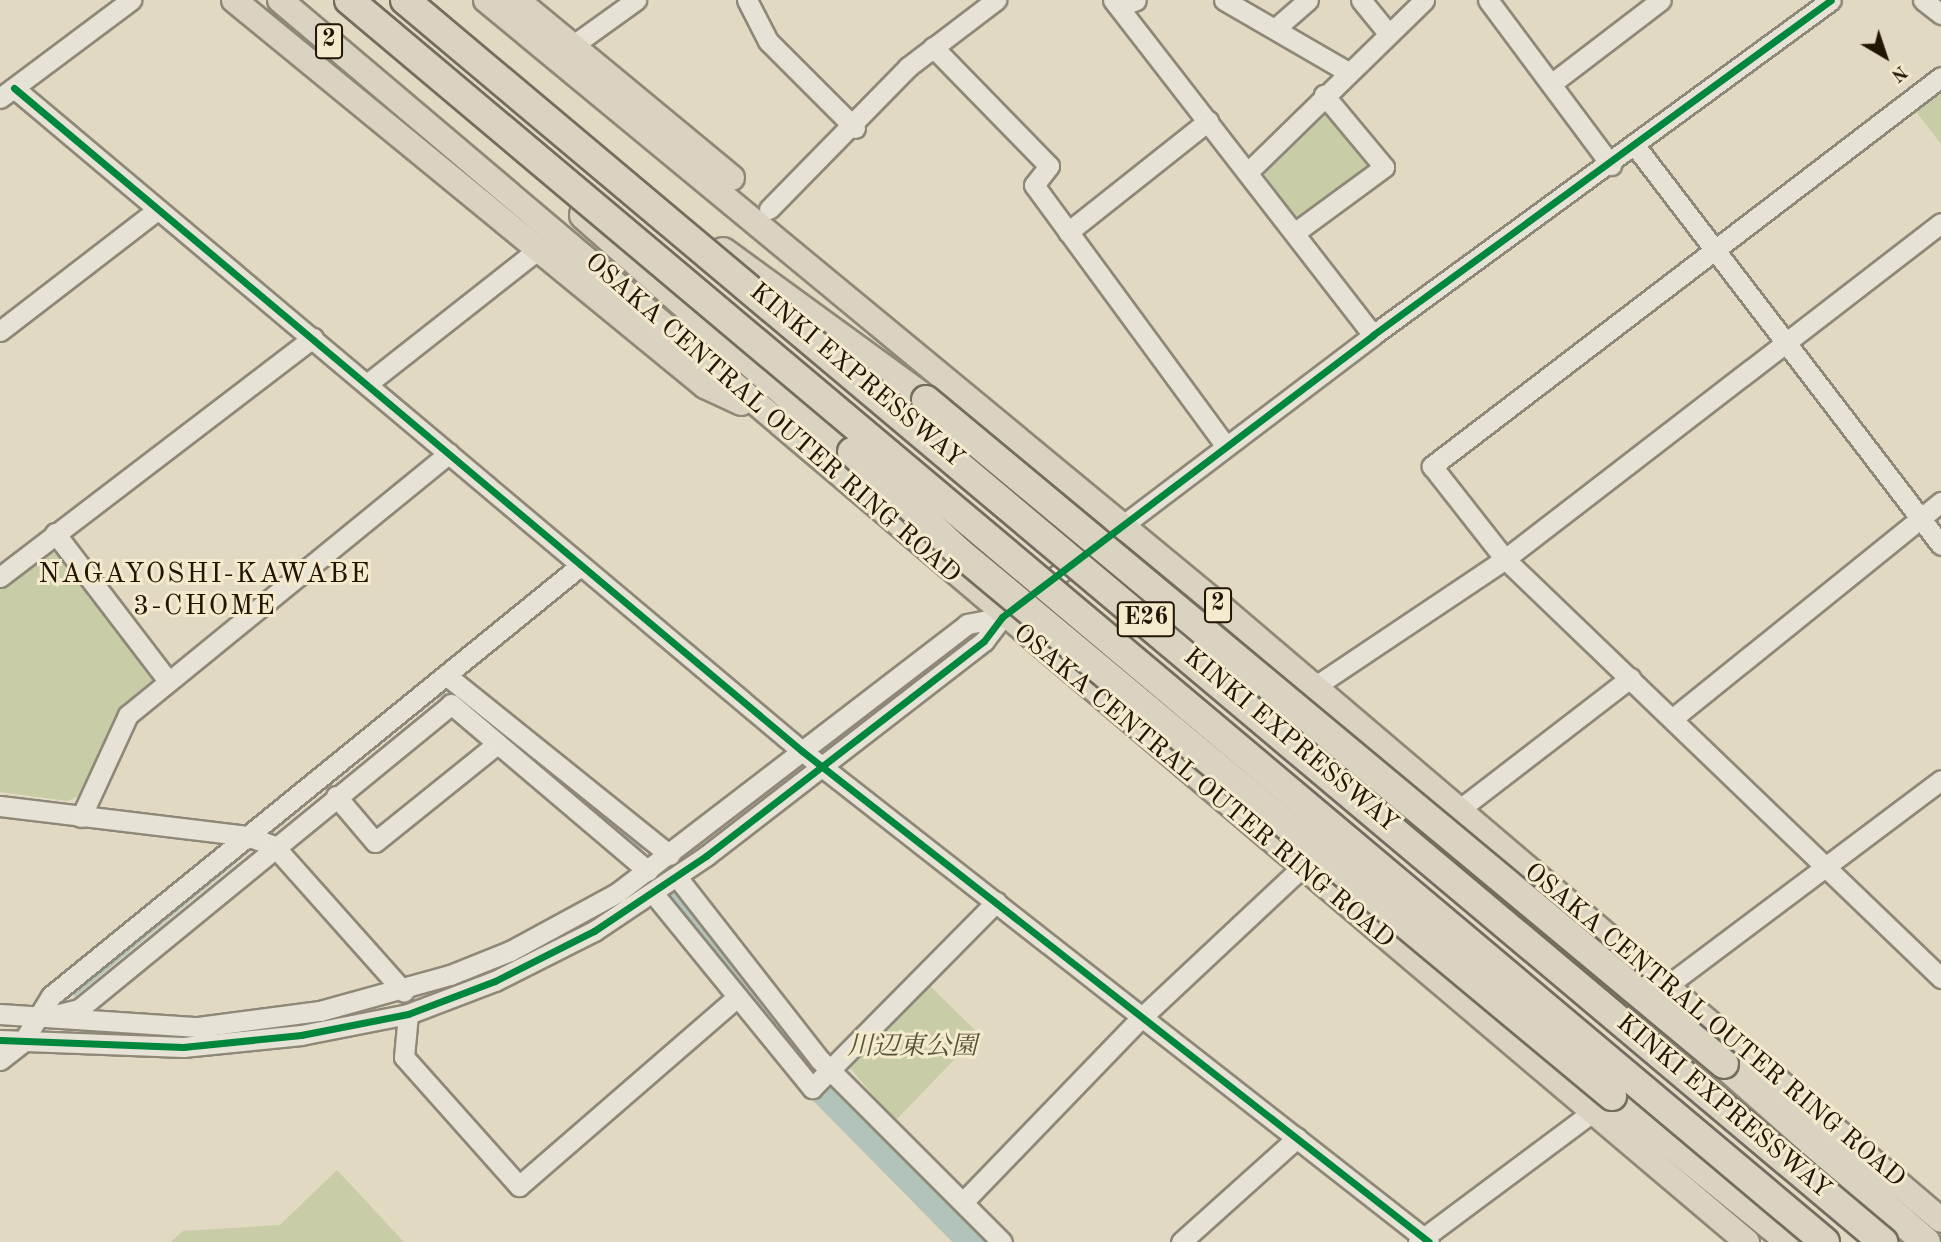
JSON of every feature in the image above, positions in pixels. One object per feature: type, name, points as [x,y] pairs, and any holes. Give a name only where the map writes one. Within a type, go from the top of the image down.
[{"type":"highway","name":"KINKI EXPRESSWAY","points":[[349,0],[1825,1242]]},
{"type":"highway","name":"KINKI EXPRESSWAY","points":[[405,0],[1883,1242]]},
{"type":"highway","points":[[399,42],[959,552],[1601,1104],[1791,1242]]},
{"type":"highway","points":[[605,166],[926,400],[1724,1064],[1926,1242]]},
{"type":"main road","points":[[234,0],[540,248],[705,386],[767,415]]},
{"type":"main road","name":"OSAKA CENTRAL OUTER RING ROAD","points":[[280,0],[1002,617],[1301,868],[1601,1104],[1748,1242]]},
{"type":"main road","name":"OSAKA CENTRAL OUTER RING ROAD","points":[[486,0],[1122,525],[1668,985],[1941,1220]]},
{"type":"main road","points":[[517,0],[769,209],[857,305]]},
{"type":"street","points":[[131,0],[7,93],[313,338],[802,751],[1424,1240],[1601,1104]]},
{"type":"street","points":[[572,46],[636,0]]},
{"type":"street","points":[[747,0],[768,41],[855,128]]},
{"type":"street","points":[[769,209],[855,128],[933,47],[996,0]]},
{"type":"street","points":[[1224,0],[1277,27],[1348,72]]},
{"type":"street","points":[[1277,27],[1308,0]]},
{"type":"street","points":[[1361,0],[1387,32]]},
{"type":"street","points":[[1248,172],[1387,32],[1424,0]]},
{"type":"street","points":[[1488,0],[1611,165]]},
{"type":"street","points":[[1551,85],[1661,0]]},
{"type":"street","points":[[0,1040],[22,1043],[183,1047],[301,1035],[408,1014],[542,959],[677,877],[984,641],[1002,617],[1122,525],[1373,335],[1636,147],[1831,0]]},
{"type":"street","points":[[1923,0],[1941,14]]},
{"type":"street","points":[[1123,2],[1208,121],[1297,231],[1373,335]]},
{"type":"street","points":[[933,47],[1049,166],[1034,186],[1226,446]]},
{"type":"street","points":[[1941,77],[1718,251],[1432,466],[1505,558],[1941,978]]},
{"type":"street","points":[[1297,231],[1384,167],[1324,95]]},
{"type":"street","points":[[1068,232],[1208,121]]},
{"type":"street","points":[[1636,147],[1786,337],[1941,545]]},
{"type":"street","points":[[0,331],[156,211]]},
{"type":"street","points":[[1314,687],[1505,558],[1786,337],[1941,223]]},
{"type":"street","points":[[367,384],[540,248]]},
{"type":"street","points":[[0,577],[313,338]]},
{"type":"street","points":[[80,817],[128,715],[449,453]]},
{"type":"street","points":[[1672,719],[1941,502]]},
{"type":"street","points":[[55,533],[168,681]]},
{"type":"street","points":[[0,1060],[22,1043],[51,996],[580,566]]},
{"type":"street","points":[[0,1014],[37,1020],[198,1027],[320,1011],[404,992],[510,951],[648,871],[967,624],[1002,617]]},
{"type":"street","points":[[446,675],[670,855]]},
{"type":"street","points":[[1460,809],[1629,678]]},
{"type":"street","points":[[37,1020],[79,1009],[274,846],[451,704],[648,871]]},
{"type":"street","points":[[336,796],[374,842],[497,744]]},
{"type":"street","points":[[1668,985],[1941,780]]},
{"type":"street","points":[[0,806],[247,836],[274,846],[404,992]]},
{"type":"street","points":[[965,1200],[1142,1017],[1301,868]]},
{"type":"street","points":[[677,877],[832,1071],[965,1200],[1002,1242]]},
{"type":"street","points":[[653,893],[811,1088],[832,1071],[996,902]]},
{"type":"street","points":[[408,1014],[404,1057],[519,1186],[737,997]]},
{"type":"street","points":[[1181,1242],[1297,1138]]},
{"type":"green space","points":[[1941,88],[1941,144],[1914,109]]},
{"type":"green space","points":[[1321,106],[1373,160],[1372,170],[1295,220],[1262,170]]},
{"type":"green space","points":[[48,551],[59,554],[156,681],[121,709],[78,796],[68,801],[0,792],[0,589]]},
{"type":"green space","name":"川辺東公園","points":[[925,981],[979,1034],[895,1121],[846,1063]]},
{"type":"green space","points":[[337,1170],[404,1242],[171,1242],[183,1231],[280,1225]]},
{"type":"waterway","points":[[434,693],[457,698]]},
{"type":"waterway","points":[[468,706],[639,848]]},
{"type":"waterway","points":[[263,837],[322,788]]},
{"type":"waterway","points":[[74,993],[255,843]]},
{"type":"waterway","points":[[678,898],[810,1070]]},
{"type":"waterway","points":[[826,1091],[975,1242]]},
{"type":"cycle path","points":[[0,1040],[183,1047],[301,1035],[408,1014],[495,981],[594,931],[706,856],[984,641],[1002,617],[1373,335],[1831,0]]},
{"type":"cycle path","points":[[14,88],[802,751],[1429,1242]]},
{"type":"district","name":"NAGAYOSHI-KAWABE 3-CHOME","points":[[205,591]]}]
